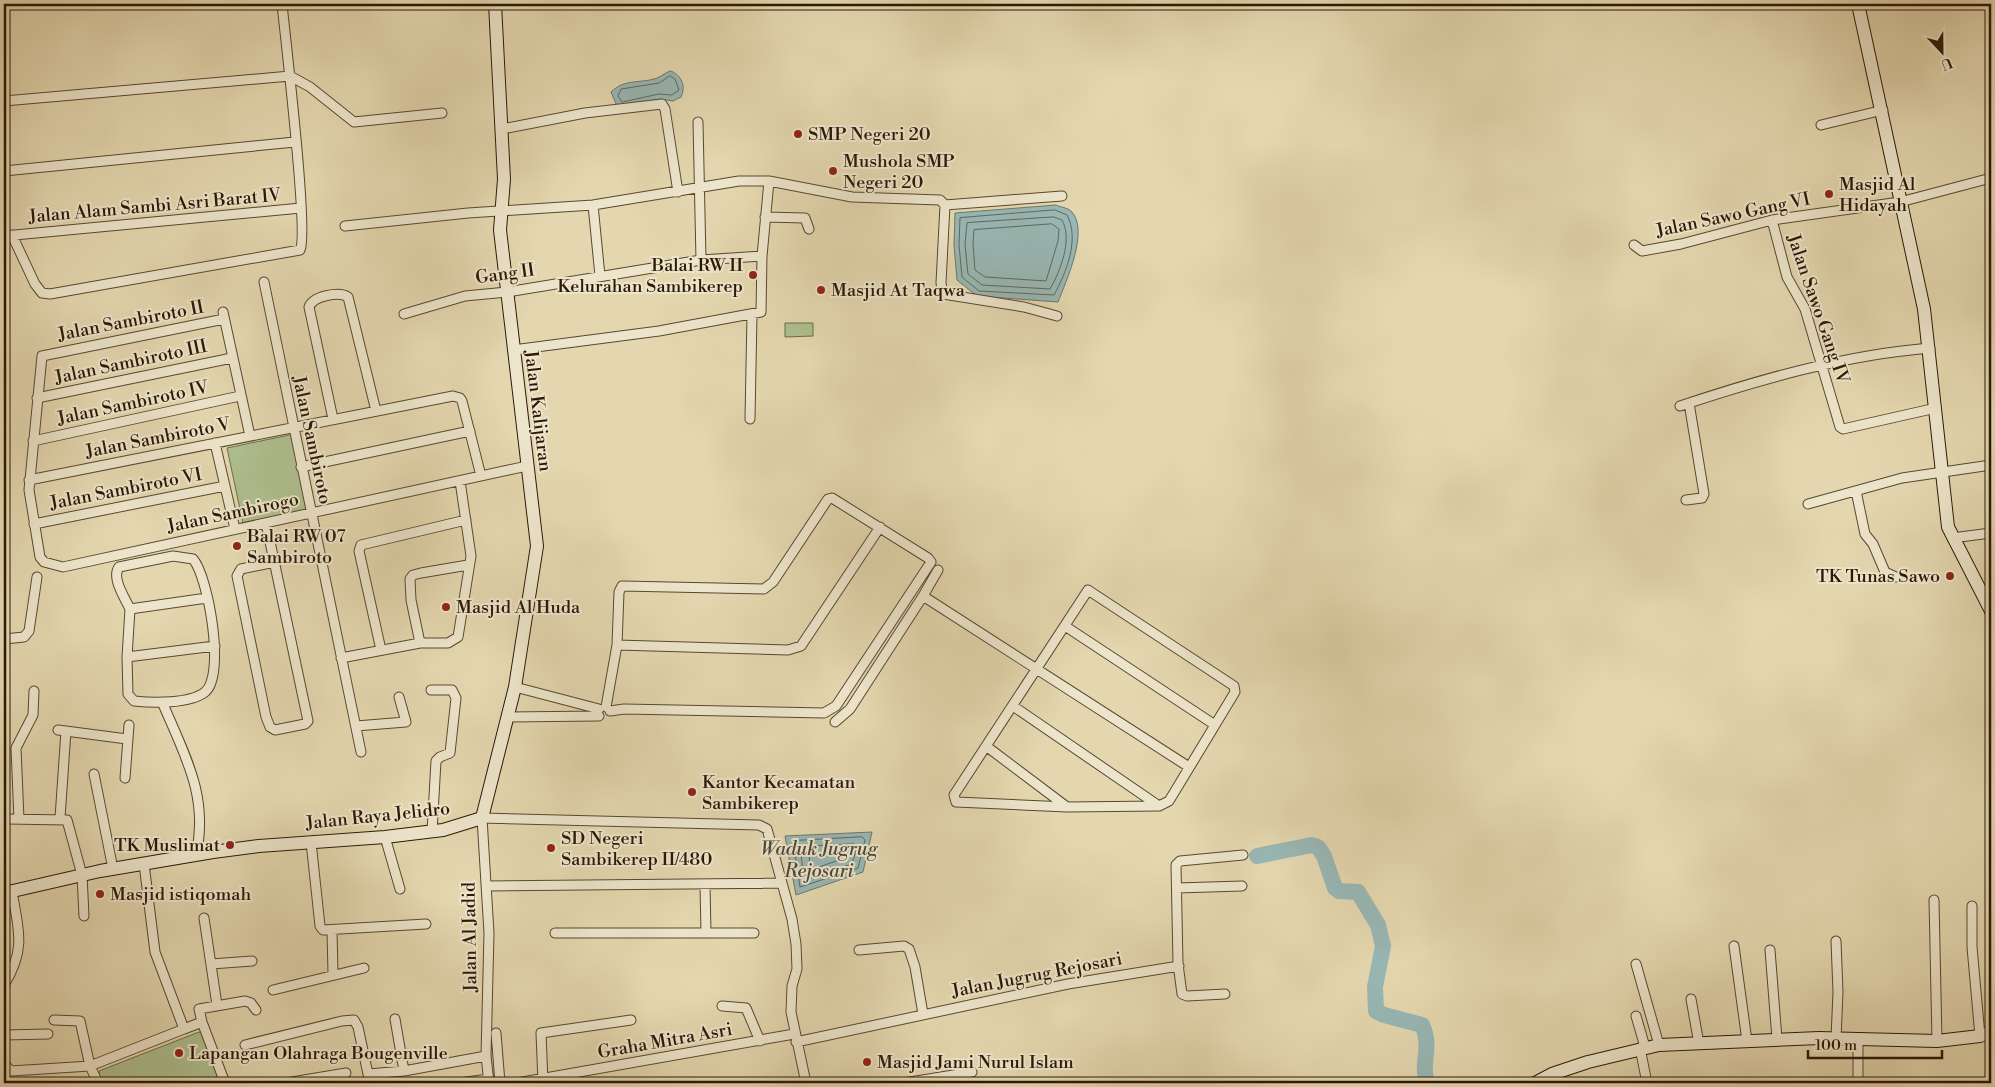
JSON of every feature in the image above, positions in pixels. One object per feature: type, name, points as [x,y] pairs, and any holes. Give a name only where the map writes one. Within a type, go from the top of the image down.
[{"type":"street","points":[[7,236],[42,293],[59,292],[296,252],[302,248],[301,208],[282,4]]},
{"type":"street","name":"Jalan Kalijaran","points":[[482,818],[515,687],[537,555],[537,534],[527,466],[500,230],[504,179],[495,4]]},
{"type":"street","points":[[1858,4],[1883,110],[1930,348],[1948,528],[1952,538],[1986,593],[1991,611]]},
{"type":"street","points":[[4,101],[290,76],[310,87],[354,122],[442,113]]},
{"type":"street","points":[[502,129],[585,113],[662,104],[665,109],[678,192]]},
{"type":"street","points":[[1821,125],[1883,110]]},
{"type":"street","points":[[698,122],[702,260]]},
{"type":"street","points":[[4,171],[295,142]]},
{"type":"street","name":"Jalan Sawo Gang VI","points":[[1634,245],[1639,250],[1650,250],[1681,244],[1772,220],[1900,202],[1991,178]]},
{"type":"street","points":[[344,226],[502,211],[593,205],[739,181],[769,181],[852,197],[940,200],[945,205],[941,283],[943,294],[1024,307],[1057,316]]},
{"type":"street","points":[[513,350],[659,331],[761,312],[762,256],[769,181]]},
{"type":"street","points":[[945,205],[1062,196]]},
{"type":"street","points":[[593,205],[600,276]]},
{"type":"street","name":"Jalan Alam Sambi Asri Barat IV","points":[[7,236],[301,208]]},
{"type":"street","points":[[765,218],[805,218],[809,229]]},
{"type":"street","name":"Jalan Sawo Gang IV","points":[[1772,220],[1787,277],[1805,309],[1842,429],[1936,408]]},
{"type":"street","name":"Gang II","points":[[404,314],[465,296],[507,292],[702,260],[762,256]]},
{"type":"street","name":"Jalan Sambiroto","points":[[264,282],[292,428],[361,752]]},
{"type":"street","points":[[333,419],[309,307],[311,302],[316,299],[343,294],[348,297],[376,411]]},
{"type":"street","points":[[750,419],[752,314]]},
{"type":"street","name":"Jalan Sambiroto II","points":[[37,398],[40,359],[44,355],[223,315],[250,436]]},
{"type":"street","points":[[1686,500],[1702,498],[1704,494],[1685,404],[1821,365],[1892,351],[1930,348]]},
{"type":"street","name":"Jalan Sambiroto III","points":[[37,398],[232,358]]},
{"type":"street","name":"Jalan Sambiroto IV","points":[[33,441],[240,396]]},
{"type":"street","name":"Jalan Sambiroto V","points":[[29,480],[449,397],[460,398],[470,431]]},
{"type":"street","points":[[34,524],[29,480],[37,398]]},
{"type":"street","points":[[301,467],[470,431],[481,476]]},
{"type":"street","points":[[215,442],[235,530]]},
{"type":"street","points":[[1808,504],[1902,478],[1991,465]]},
{"type":"street","name":"Jalan Sambirogo","points":[[34,524],[42,560],[48,564],[63,567],[527,466]]},
{"type":"street","points":[[341,658],[420,643],[441,644],[454,641],[458,637],[471,556],[460,481]]},
{"type":"street","name":"Jalan Sambiroto VI","points":[[34,524],[225,486]]},
{"type":"street","points":[[1856,491],[1866,534],[1873,544],[1885,572],[1896,577]]},
{"type":"street","points":[[508,717],[604,711],[624,709],[824,713],[836,706],[873,651],[930,565],[928,558],[832,498],[828,499],[773,582],[764,589],[622,586],[619,592],[618,645],[604,711]]},
{"type":"street","points":[[381,650],[359,551],[361,545],[466,520]]},
{"type":"street","points":[[266,523],[275,562],[308,721],[305,724],[274,730],[270,727],[266,716],[237,576],[241,569],[275,562]]},
{"type":"street","points":[[618,645],[788,650],[801,646],[880,527]]},
{"type":"street","points":[[1952,538],[1991,533]]},
{"type":"street","points":[[173,556],[183,556],[195,561],[207,598],[215,646],[213,676],[207,691],[163,704],[134,701],[129,698],[127,688],[127,657],[130,609],[116,578],[116,571],[120,567],[173,556]]},
{"type":"street","points":[[420,643],[411,600],[410,579],[414,575],[421,573],[468,566]]},
{"type":"street","points":[[835,722],[850,709],[938,570]]},
{"type":"street","points":[[4,639],[24,638],[29,631],[37,577]]},
{"type":"street","points":[[1088,590],[1218,674],[1234,686],[1235,692],[1169,801],[1159,806],[1067,807],[956,802],[954,795],[1065,626],[1088,590]]},
{"type":"street","points":[[923,596],[1189,768]]},
{"type":"street","points":[[130,609],[207,598]]},
{"type":"street","points":[[1065,626],[1215,725]]},
{"type":"street","points":[[127,657],[215,646]]},
{"type":"street","points":[[873,651],[884,658]]},
{"type":"street","points":[[515,687],[604,711]]},
{"type":"street","points":[[431,690],[452,690],[456,698],[450,753],[436,761],[432,832]]},
{"type":"street","points":[[19,819],[16,748],[33,715],[34,691]]},
{"type":"street","points":[[356,726],[406,722],[399,697]]},
{"type":"street","points":[[163,704],[185,755],[198,795],[201,831],[196,855]]},
{"type":"street","points":[[1013,706],[1159,806]]},
{"type":"street","points":[[125,778],[129,725]]},
{"type":"street","points":[[60,818],[62,731],[127,739]]},
{"type":"street","points":[[986,746],[1067,807]]},
{"type":"street","points":[[94,774],[113,868]]},
{"type":"street","points":[[7,819],[60,818],[68,820],[82,875],[84,916]]},
{"type":"street","name":"Jalan Raya Jelidro","points":[[8,893],[113,868],[259,846],[432,832],[482,818],[759,825],[769,831],[780,883]]},
{"type":"street","name":"Jalan Al Jadid","points":[[482,818],[489,933],[486,1056],[489,1081]]},
{"type":"street","points":[[385,837],[400,889]]},
{"type":"street","points":[[312,842],[320,926],[323,930],[332,931],[426,924]]},
{"type":"street","points":[[1225,994],[1184,995],[1179,966],[1176,865],[1180,861],[1243,855]]},
{"type":"street","points":[[144,864],[155,952],[184,1029]]},
{"type":"street","points":[[486,886],[780,883],[792,918],[797,953],[797,969],[790,998],[795,1038],[806,1083]]},
{"type":"street","points":[[705,884],[706,933]]},
{"type":"street","points":[[1177,888],[1242,886]]},
{"type":"street","points":[[4,985],[16,964],[20,942],[8,893]]},
{"type":"street","points":[[1934,900],[1937,1041]]},
{"type":"street","points":[[1535,1083],[1552,1074],[1579,1065],[1659,1045],[1836,1038],[1937,1041],[1985,1034],[1972,947],[1972,906]]},
{"type":"street","points":[[204,918],[217,1005]]},
{"type":"street","points":[[332,931],[333,974]]},
{"type":"street","points":[[555,933],[754,933]]},
{"type":"street","points":[[1836,941],[1838,992],[1836,1038]]},
{"type":"street","points":[[858,950],[904,946],[909,949],[915,967],[923,1014]]},
{"type":"street","points":[[1734,946],[1747,1041]]},
{"type":"street","points":[[1770,950],[1777,1039]]},
{"type":"street","points":[[211,964],[252,961]]},
{"type":"street","points":[[1636,964],[1659,1045]]},
{"type":"street","name":"Jalan Jugrug Rejosari","points":[[795,1038],[1068,984],[1179,966]]},
{"type":"street","points":[[273,990],[364,968]]},
{"type":"street","points":[[1692,999],[1699,1044]]},
{"type":"street","points":[[225,1083],[199,1009],[245,1001],[251,1003],[256,1010]]},
{"type":"street","points":[[722,1006],[746,1008],[760,1041]]},
{"type":"street","points":[[1636,1016],[1647,1083]]},
{"type":"street","points":[[54,1020],[80,1022],[90,1066],[98,1083]]},
{"type":"street","points":[[245,1045],[342,1021],[354,1020],[358,1027],[369,1079],[486,1056]]},
{"type":"street","points":[[395,1020],[404,1071]]},
{"type":"street","name":"Graha Mitra Asri","points":[[542,1081],[541,1033],[631,1020]]},
{"type":"street","points":[[4,1064],[11,1071],[90,1066],[202,1022]]},
{"type":"street","points":[[496,1033],[500,1083]]},
{"type":"street","points":[[4,1035],[48,1034]]},
{"type":"street","name":"Graha Mitra Asri","points":[[517,1083],[542,1081],[760,1041],[795,1038]]},
{"type":"street","points":[[1858,1039],[1858,1083]]},
{"type":"street","points":[[286,1083],[346,1072]]},
{"type":"street","points":[[904,1083],[972,1072]]},
{"type":"street","points":[[459,1083],[489,1081]]},
{"type":"green space","points":[[785,323],[813,323],[813,336],[785,337]]},
{"type":"green space","points":[[294,434],[311,513],[244,528],[227,448]]},
{"type":"green space","name":"Lapangan Olahraga Bougenville","points":[[199,1032],[203,1033],[226,1083],[100,1083],[99,1071]]},
{"type":"water","points":[[671,71],[682,82],[681,97],[673,101],[660,99],[621,107],[617,106],[611,92],[616,88],[627,83],[651,80]]},
{"type":"water","points":[[1056,205],[1071,211],[1076,220],[1078,230],[1075,256],[1058,302],[977,296],[957,280],[954,245],[955,213]]},
{"type":"water","name":"Waduk Jugrug Rejosari","points":[[872,832],[863,872],[796,895],[785,836]]},
{"type":"waterway","points":[[1257,856],[1312,845],[1318,847],[1324,856],[1335,888],[1339,891],[1358,892],[1378,925],[1383,946],[1375,987],[1376,1011],[1422,1025],[1426,1041],[1425,1070],[1428,1083]]},
{"type":"place","name":"SMP Negeri 20","points":[[798,134]]},
{"type":"place","name":"Mushola SMP Negeri 20","points":[[833,171]]},
{"type":"place","name":"Masjid Al Hidayah","points":[[1829,194]]},
{"type":"place","name":"Balai RW II Kelurahan Sambikerep","points":[[753,275]]},
{"type":"place","name":"Masjid At Taqwa","points":[[821,290]]},
{"type":"place","name":"Balai RW 07 Sambiroto","points":[[237,546]]},
{"type":"place","name":"TK Tunas Sawo","points":[[1950,576]]},
{"type":"place","name":"Masjid Al Huda","points":[[446,607]]},
{"type":"place","name":"Kantor Kecamatan Sambikerep","points":[[692,792]]},
{"type":"place","name":"TK Muslimat","points":[[230,845]]},
{"type":"place","name":"SD Negeri Sambikerep II/480","points":[[551,848]]},
{"type":"place","name":"Masjid istiqomah","points":[[100,894]]},
{"type":"place","name":"Lapangan Olahraga Bougenville","points":[[179,1053]]},
{"type":"place","name":"Masjid Jami Nurul Islam","points":[[867,1062]]}]
